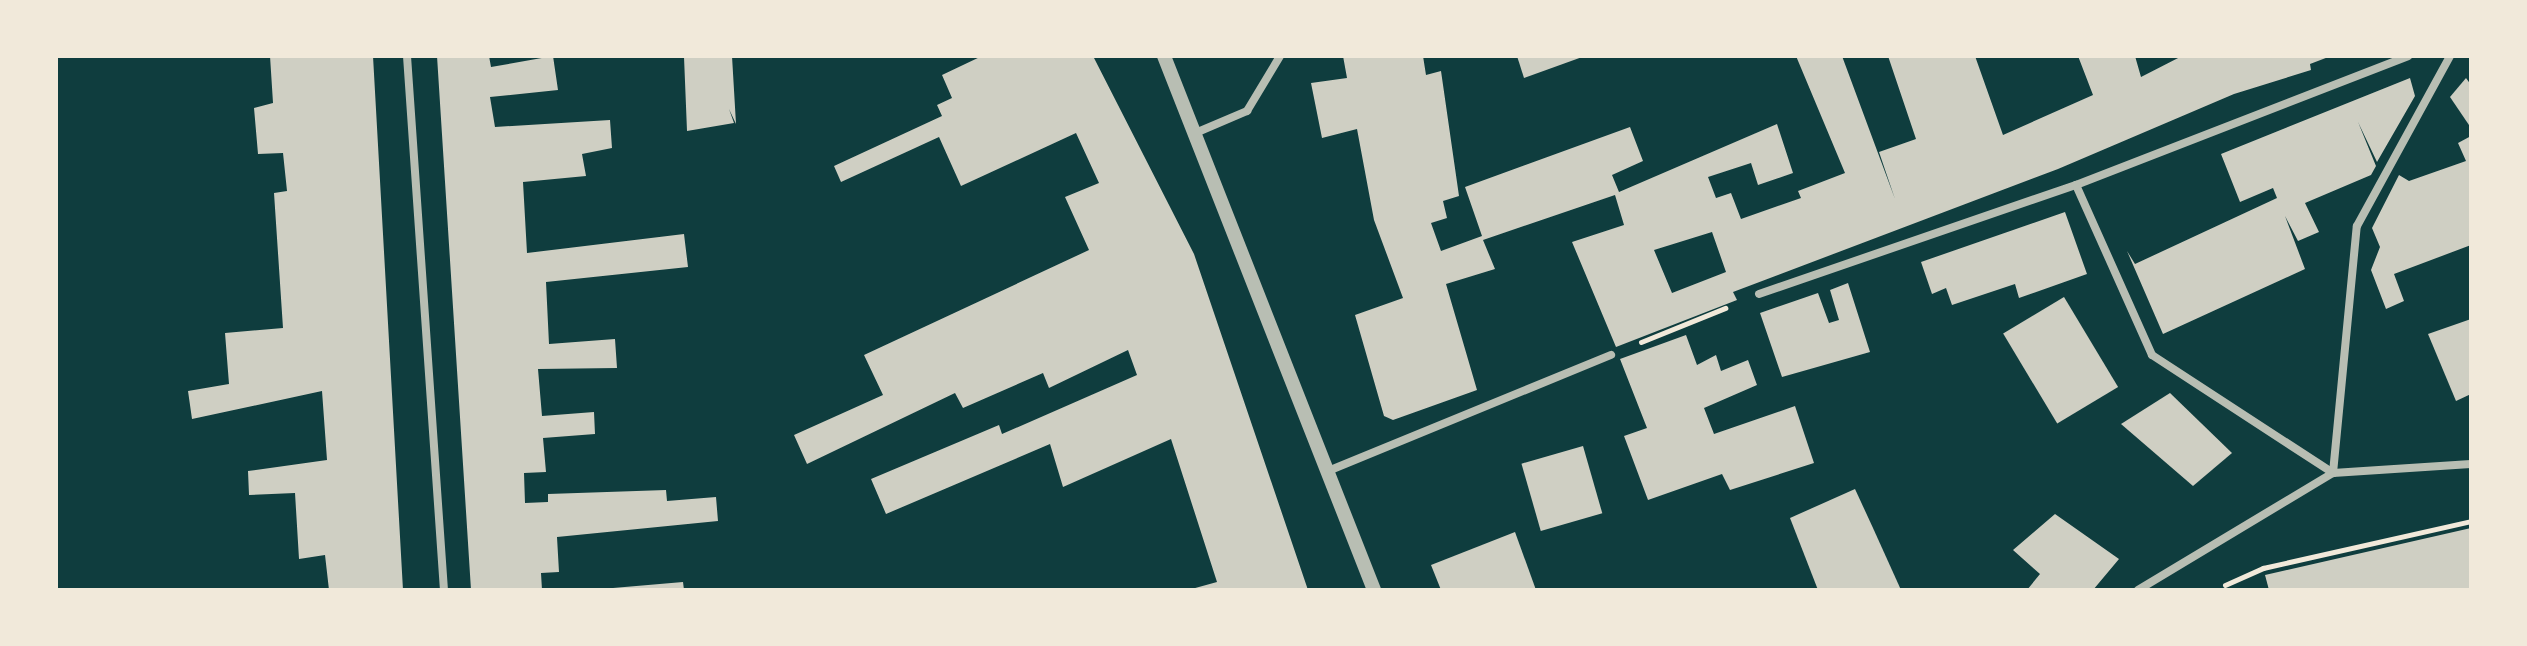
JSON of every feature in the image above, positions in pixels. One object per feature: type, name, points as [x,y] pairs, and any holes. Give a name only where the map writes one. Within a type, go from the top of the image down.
[{"type":"street","points":[[407,56],[444,590]]},
{"type":"street","points":[[1164,56],[1192,135],[1374,590]]},
{"type":"street","points":[[1192,135],[1247,111],[1280,56]]},
{"type":"street","points":[[1759,294],[2076,185],[2408,56]]},
{"type":"street","points":[[2333,473],[2357,226],[2450,56]]},
{"type":"street","points":[[2076,185],[2152,355],[2333,473]]},
{"type":"street","points":[[1328,471],[1611,355]]},
{"type":"street","points":[[2138,590],[2333,473],[2471,464]]},
{"type":"path","points":[[1611,355],[1759,294]]},
{"type":"path","points":[[2214,590],[2263,568],[2471,521]]},
{"type":"building","points":[[270,56],[373,56],[403,590],[329,590],[325,555],[299,559],[295,493],[249,495],[248,471],[327,460],[322,391],[192,419],[188,391],[229,384],[225,333],[283,328],[274,193],[287,191],[283,153],[258,154],[254,108],[273,103]]},
{"type":"building","points":[[437,56],[489,56],[491,67],[553,56],[558,90],[490,97],[495,127],[610,120],[612,148],[582,154],[586,176],[523,182],[527,253],[684,234],[688,267],[546,282],[549,344],[615,339],[617,368],[538,369],[542,416],[594,412],[595,434],[543,438],[546,472],[524,473],[525,503],[548,502],[548,494],[666,490],[667,501],[716,497],[718,521],[557,537],[559,572],[541,573],[542,590],[471,590]]},
{"type":"building","points":[[732,56],[736,124],[729,109],[734,123],[687,131],[684,57]]},
{"type":"building","points":[[982,56],[1093,56],[1194,254],[1308,590],[1188,590],[1217,582],[1171,439],[1063,487],[1050,444],[886,514],[871,479],[999,425],[1002,434],[1137,375],[1128,350],[1049,388],[1043,373],[963,408],[955,393],[807,464],[794,435],[883,395],[864,355],[1089,250],[1065,197],[1099,183],[1076,133],[961,186],[939,137],[841,182],[834,166],[942,116],[937,105],[952,98],[942,75]]},
{"type":"building","points":[[1343,56],[1423,56],[1426,75],[1441,71],[1459,196],[1443,201],[1447,218],[1431,223],[1441,251],[1482,236],[1465,187],[1630,127],[1643,161],[1612,175],[1619,192],[1777,124],[1793,173],[1758,185],[1751,163],[1708,177],[1716,198],[1731,193],[1741,219],[1801,198],[1798,191],[1845,173],[1796,56],[1842,56],[1895,199],[1879,152],[1916,139],[1888,56],[1975,56],[2003,135],[2093,95],[2078,56],[2135,56],[2141,77],[2182,56],[2331,56],[2310,64],[2311,70],[2234,94],[2058,169],[1733,292],[1737,300],[1616,347],[1572,242],[1624,225],[1615,195],[1483,240],[1495,269],[1446,284],[1477,390],[1393,420],[1384,416],[1355,315],[1403,298],[1374,220],[1357,129],[1322,138],[1311,83],[1347,78]],"holes":[[[1712,232],[1726,272],[1672,293],[1654,250]]]},
{"type":"building","points":[[1517,56],[1585,56],[1524,78]]},
{"type":"building","points":[[2410,78],[2415,96],[2377,162],[2358,122],[2376,166],[2371,175],[2305,203],[2319,232],[2298,241],[2285,216],[2305,269],[2163,334],[2127,251],[2135,264],[2277,198],[2273,188],[2240,202],[2221,154]]},
{"type":"building","points":[[2466,78],[2471,85],[2471,128],[2450,97]]},
{"type":"building","points":[[2471,136],[2471,245],[2394,274],[2404,301],[2386,309],[2371,270],[2380,247],[2372,228],[2399,175],[2409,181],[2466,161],[2458,143]]},
{"type":"building","points":[[2065,212],[2087,274],[2019,298],[2015,284],[1952,305],[1946,288],[1932,294],[1921,262]]},
{"type":"building","points":[[1848,283],[1870,352],[1782,377],[1760,313],[1818,293],[1829,323],[1839,320],[1830,290]]},
{"type":"building","points":[[2064,297],[2118,387],[2057,424],[2003,334]]},
{"type":"building","points":[[2471,319],[2471,394],[2456,401],[2428,334]]},
{"type":"building","points":[[1686,335],[1697,365],[1716,355],[1721,371],[1748,360],[1757,385],[1704,408],[1714,434],[1795,406],[1814,463],[1730,490],[1722,474],[1648,500],[1624,436],[1647,428],[1620,359]]},
{"type":"building","points":[[2170,393],[2232,453],[2193,486],[2121,424]]},
{"type":"building","points":[[1583,446],[1602,513],[1541,531],[1521,464]]},
{"type":"building","points":[[1855,489],[1901,590],[1818,590],[1790,518]]},
{"type":"building","points":[[2055,514],[2119,559],[2093,590],[2027,590],[2040,574],[2013,550]]},
{"type":"building","points":[[2471,528],[2471,590],[2269,590],[2265,575]]},
{"type":"building","points":[[1515,532],[1536,590],[1441,590],[1431,565]]},
{"type":"building","points":[[683,582],[684,590],[613,590],[613,588]]}]
